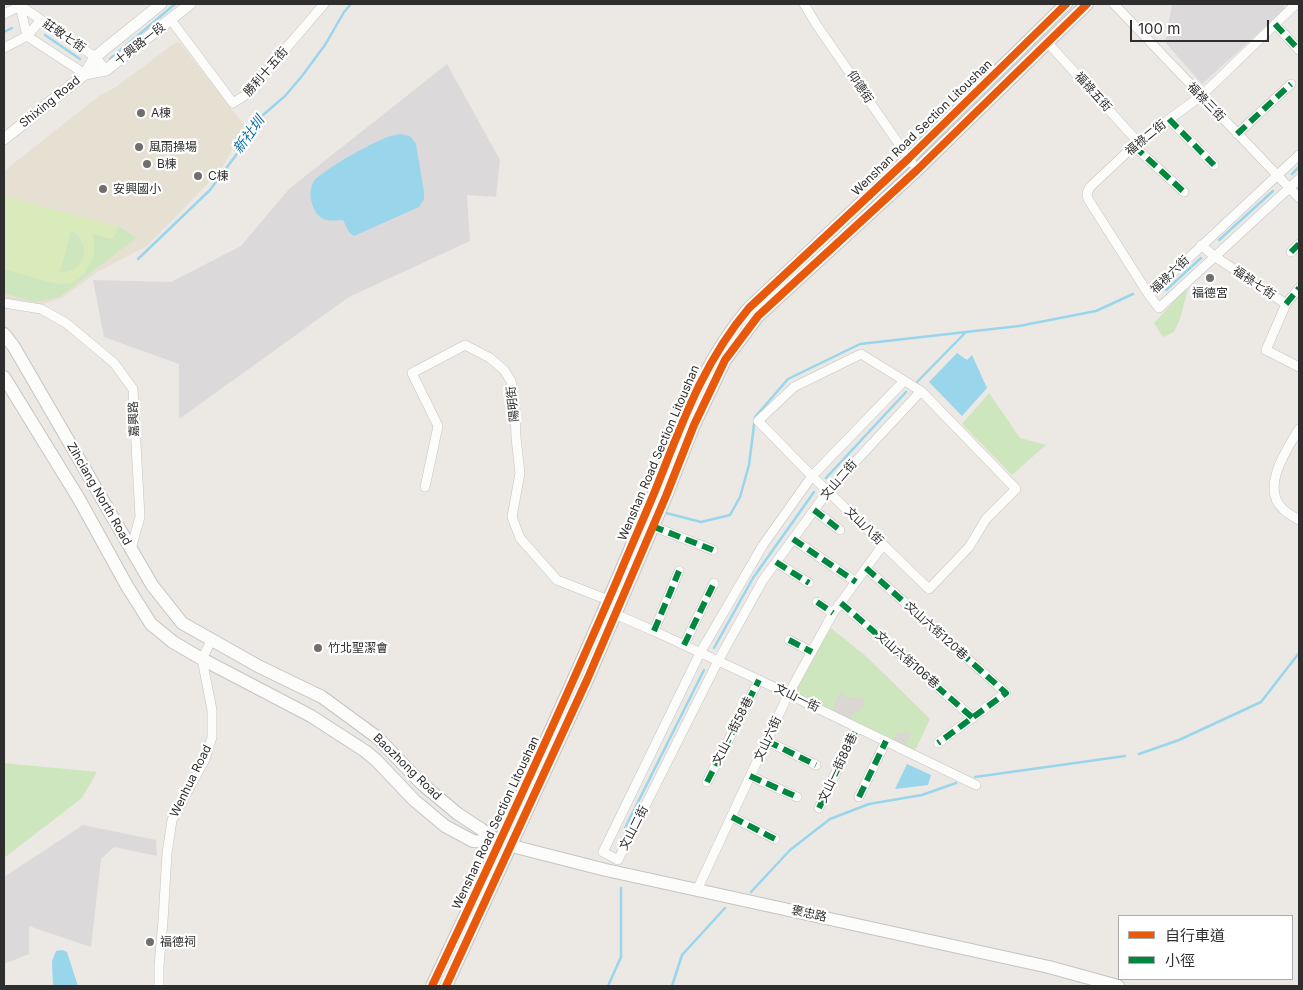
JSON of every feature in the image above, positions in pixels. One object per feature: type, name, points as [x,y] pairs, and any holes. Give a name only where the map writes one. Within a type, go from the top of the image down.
[{"type":"main road","name":"Wenshan Road Section Litoushan","points":[[432,986],[505,845],[615,614],[652,526],[660,494],[688,410],[717,352],[731,329],[749,308],[908,158],[1066,4]]},
{"type":"main road","name":"Wenshan Road Section Litoushan","points":[[446,986],[608,600],[725,360],[758,316],[917,170],[1087,4]]},
{"type":"main road","name":"Zihciang North Road","points":[[4,334],[14,347],[152,585],[182,623],[212,639]]},
{"type":"main road","name":"Zihciang North Road","points":[[4,377],[79,499],[127,586],[151,624],[173,642],[202,659]]},
{"type":"main road","name":"Baozhong Road","points":[[212,639],[258,666],[322,697],[378,738],[422,784],[458,814],[505,845]]},
{"type":"main road","name":"Baozhong Road","points":[[202,659],[311,716],[364,751],[376,760],[414,800],[446,826],[473,841],[505,845]]},
{"type":"main road","name":"褒忠路","points":[[505,845],[697,890],[1049,967],[1118,986]]},
{"type":"street","name":"Shixing Road","points":[[4,139],[85,74],[95,57],[161,4]]},
{"type":"street","name":"十興路一段","points":[[85,74],[106,70],[190,4]]},
{"type":"street","name":"勝利十五街","points":[[171,20],[233,103],[247,94],[324,4]]},
{"type":"street","name":"仰德街","points":[[804,4],[917,170]]},
{"type":"street","name":"福祿三街","points":[[1114,4],[1299,198]]},
{"type":"street","name":"福祿二街","points":[[1149,295],[1088,199],[1090,188],[1136,144],[1200,96],[1296,4]]},
{"type":"street","name":"莊敬七街","points":[[19,5],[95,57],[106,70]]},
{"type":"street","name":"莊敬七街","points":[[19,5],[27,36],[85,74]]},
{"type":"street","points":[[4,14],[19,5]]},
{"type":"street","points":[[4,48],[27,36],[41,20]]},
{"type":"street","points":[[1275,24],[1299,50]]},
{"type":"street","name":"福祿五街","points":[[1048,42],[1136,144],[1184,192]]},
{"type":"street","points":[[1237,134],[1291,84]]},
{"type":"street","points":[[1169,120],[1214,165]]},
{"type":"street","name":"福祿六街","points":[[1299,155],[1149,295],[1159,308],[1299,179]]},
{"type":"street","points":[[1291,252],[1299,244]]},
{"type":"street","name":"福祿七街","points":[[1201,245],[1214,256],[1286,304],[1266,350],[1299,368]]},
{"type":"street","points":[[1286,304],[1299,288]]},
{"type":"street","name":"嘉興路","points":[[4,304],[40,309],[66,323],[114,363],[133,389],[140,517],[131,549]]},
{"type":"street","name":"陽明街","points":[[426,487],[438,426],[412,373],[465,345],[490,358],[504,370],[511,380],[520,473],[512,517],[520,538],[557,580],[608,600]]},
{"type":"street","name":"文山八街","points":[[904,381],[861,354],[794,387],[758,420],[812,476],[929,589],[969,547],[986,519],[1016,489],[921,392]]},
{"type":"street","points":[[904,381],[921,392]]},
{"type":"street","name":"文山二街","points":[[904,381],[812,476],[763,545],[700,653],[602,852],[618,860],[718,661],[763,580],[828,491],[921,392]]},
{"type":"street","points":[[1299,428],[1274,477],[1275,496],[1282,509],[1299,520]]},
{"type":"street","points":[[814,510],[840,530]]},
{"type":"street","points":[[652,526],[713,550]]},
{"type":"street","points":[[793,539],[856,582]]},
{"type":"street","name":"文山六街","points":[[697,890],[788,695],[834,613],[883,545]]},
{"type":"street","points":[[776,562],[809,583]]},
{"type":"street","name":"文山六街120巷","points":[[866,568],[1006,694],[973,718]]},
{"type":"street","points":[[654,631],[679,571]]},
{"type":"street","points":[[684,645],[714,583]]},
{"type":"street","points":[[608,600],[615,614]]},
{"type":"street","points":[[817,602],[834,613]]},
{"type":"street","name":"文山六街106巷","points":[[841,603],[973,718]]},
{"type":"street","name":"文山一街","points":[[615,614],[759,680],[976,785]]},
{"type":"street","points":[[202,659],[212,639]]},
{"type":"street","points":[[789,640],[812,652]]},
{"type":"street","name":"Wenhua Road","points":[[159,986],[167,852],[172,820],[205,759],[212,737],[212,710],[202,659]]},
{"type":"street","name":"文山一街58巷","points":[[707,782],[759,680]]},
{"type":"street","points":[[938,743],[973,718]]},
{"type":"street","name":"文山一街88巷","points":[[819,808],[857,728]]},
{"type":"street","points":[[767,740],[816,765]]},
{"type":"street","points":[[859,797],[886,741]]},
{"type":"street","points":[[750,776],[797,797]]},
{"type":"street","points":[[732,816],[775,839]]},
{"type":"shaded area","points":[[1172,4],[1284,4],[1284,10],[1202,84],[1165,42]]},
{"type":"shaded area","name":"安興國小","points":[[176,42],[180,43],[245,126],[221,170],[147,246],[99,271],[62,298],[36,306],[5,298],[4,171],[99,96],[116,87]]},
{"type":"shaded area","points":[[447,64],[500,160],[496,197],[467,195],[470,241],[349,297],[179,419],[179,364],[104,337],[93,280],[171,282],[241,246],[289,189]]},
{"type":"shaded area","points":[[841,690],[846,697],[859,697],[865,701],[864,707],[847,719],[832,711]]},
{"type":"shaded area","points":[[906,732],[911,734],[905,747],[892,741],[897,734]]},
{"type":"shaded area","points":[[83,825],[156,840],[157,856],[114,847],[101,859],[91,947],[29,926],[29,954],[4,964],[4,877]]},
{"type":"green space","points":[[4,196],[118,227],[113,239],[92,234],[95,248],[94,255],[85,272],[72,283],[58,283],[4,269],[4,219],[6,212],[4,211]],"holes":[[[71,230],[83,242],[84,249],[81,263],[76,268],[60,272]]]},
{"type":"green space","points":[[118,227],[136,238],[59,297],[35,302],[4,292],[4,269],[59,284],[84,275],[92,234],[113,239]]},
{"type":"green space","points":[[71,230],[82,243],[84,257],[76,268],[59,272]]},
{"type":"green space","points":[[1189,285],[1180,319],[1174,332],[1163,337],[1154,323]]},
{"type":"green space","points":[[989,393],[1020,438],[1046,445],[1012,475],[962,424]]},
{"type":"green space","points":[[831,628],[867,657],[930,719],[915,751],[793,692]]},
{"type":"green space","points":[[4,763],[97,772],[82,798],[4,858]]},
{"type":"water","points":[[400,134],[410,136],[416,144],[424,192],[424,199],[419,207],[354,236],[349,232],[343,220],[330,220],[316,213],[310,196],[313,183],[317,178],[346,158],[387,137]]},
{"type":"water","points":[[957,353],[967,360],[972,355],[987,388],[962,416],[929,382]]},
{"type":"water","points":[[907,764],[931,775],[928,785],[895,789]]},
{"type":"water","points":[[62,950],[67,952],[78,986],[53,986],[52,961],[56,951]]},
{"type":"waterway","name":"新社圳","points":[[110,59],[175,4]]},
{"type":"waterway","name":"新社圳","points":[[138,259],[210,190],[263,115],[285,96],[302,76],[325,45],[344,12],[351,4]]},
{"type":"waterway","name":"新社圳","points":[[4,32],[12,28]]},
{"type":"waterway","name":"新社圳","points":[[45,35],[80,59]]},
{"type":"waterway","points":[[1292,174],[1299,167]]},
{"type":"waterway","points":[[1219,240],[1273,191]]},
{"type":"waterway","points":[[1166,290],[1201,258]]},
{"type":"waterway","points":[[666,513],[701,522],[730,515],[740,497],[749,465],[755,417],[788,379],[860,344],[1019,326],[1096,311],[1133,294]]},
{"type":"waterway","points":[[917,382],[965,333]]},
{"type":"waterway","points":[[826,478],[906,392]]},
{"type":"waterway","points":[[714,648],[753,578],[814,492]]},
{"type":"waterway","points":[[1139,754],[1179,740],[1261,702],[1299,653]]},
{"type":"waterway","points":[[625,828],[704,670]]},
{"type":"waterway","points":[[975,777],[1125,756]]},
{"type":"waterway","points":[[751,892],[790,850],[830,819],[869,804],[922,795],[956,783]]},
{"type":"waterway","points":[[608,986],[621,957],[621,888]]},
{"type":"waterway","points":[[672,986],[682,955],[725,908]]},
{"type":"marked path","points":[[1275,24],[1299,50]]},
{"type":"marked path","points":[[1237,134],[1291,84]]},
{"type":"marked path","points":[[1169,119],[1214,165]]},
{"type":"marked path","points":[[1134,146],[1184,192]]},
{"type":"marked path","points":[[1291,252],[1299,244]]},
{"type":"marked path","points":[[1286,304],[1299,288]]},
{"type":"marked path","points":[[814,510],[840,530]]},
{"type":"marked path","points":[[652,526],[713,550]]},
{"type":"marked path","points":[[793,539],[856,582]]},
{"type":"marked path","points":[[776,562],[809,583]]},
{"type":"marked path","points":[[866,568],[1006,693],[938,743]]},
{"type":"marked path","points":[[654,631],[679,571]]},
{"type":"marked path","points":[[684,645],[714,583]]},
{"type":"marked path","points":[[817,602],[833,613]]},
{"type":"marked path","points":[[841,603],[973,718]]},
{"type":"marked path","points":[[789,640],[812,652]]},
{"type":"marked path","points":[[707,782],[759,680]]},
{"type":"marked path","points":[[819,808],[857,728]]},
{"type":"marked path","points":[[767,741],[816,765]]},
{"type":"marked path","points":[[859,797],[886,741]]},
{"type":"marked path","points":[[750,776],[797,797]]},
{"type":"marked path","points":[[732,817],[775,839]]},
{"type":"cycle path","points":[[432,986],[573,681],[646,513],[694,395],[719,350],[749,308],[908,159],[1066,4]]},
{"type":"cycle path","points":[[446,986],[587,680],[666,496],[694,425],[725,360],[758,316],[917,170],[1087,4]]},
{"type":"place","name":"A棟","points":[[141,113]]},
{"type":"place","name":"風雨操場","points":[[139,147]]},
{"type":"place","name":"B棟","points":[[147,164]]},
{"type":"place","name":"C棟","points":[[198,176]]},
{"type":"place","name":"安興國小","points":[[103,189]]},
{"type":"place","name":"福德宮","points":[[1210,278]]},
{"type":"place","name":"竹北聖潔會","points":[[318,648]]},
{"type":"place","name":"福德祠","points":[[150,942]]}]
